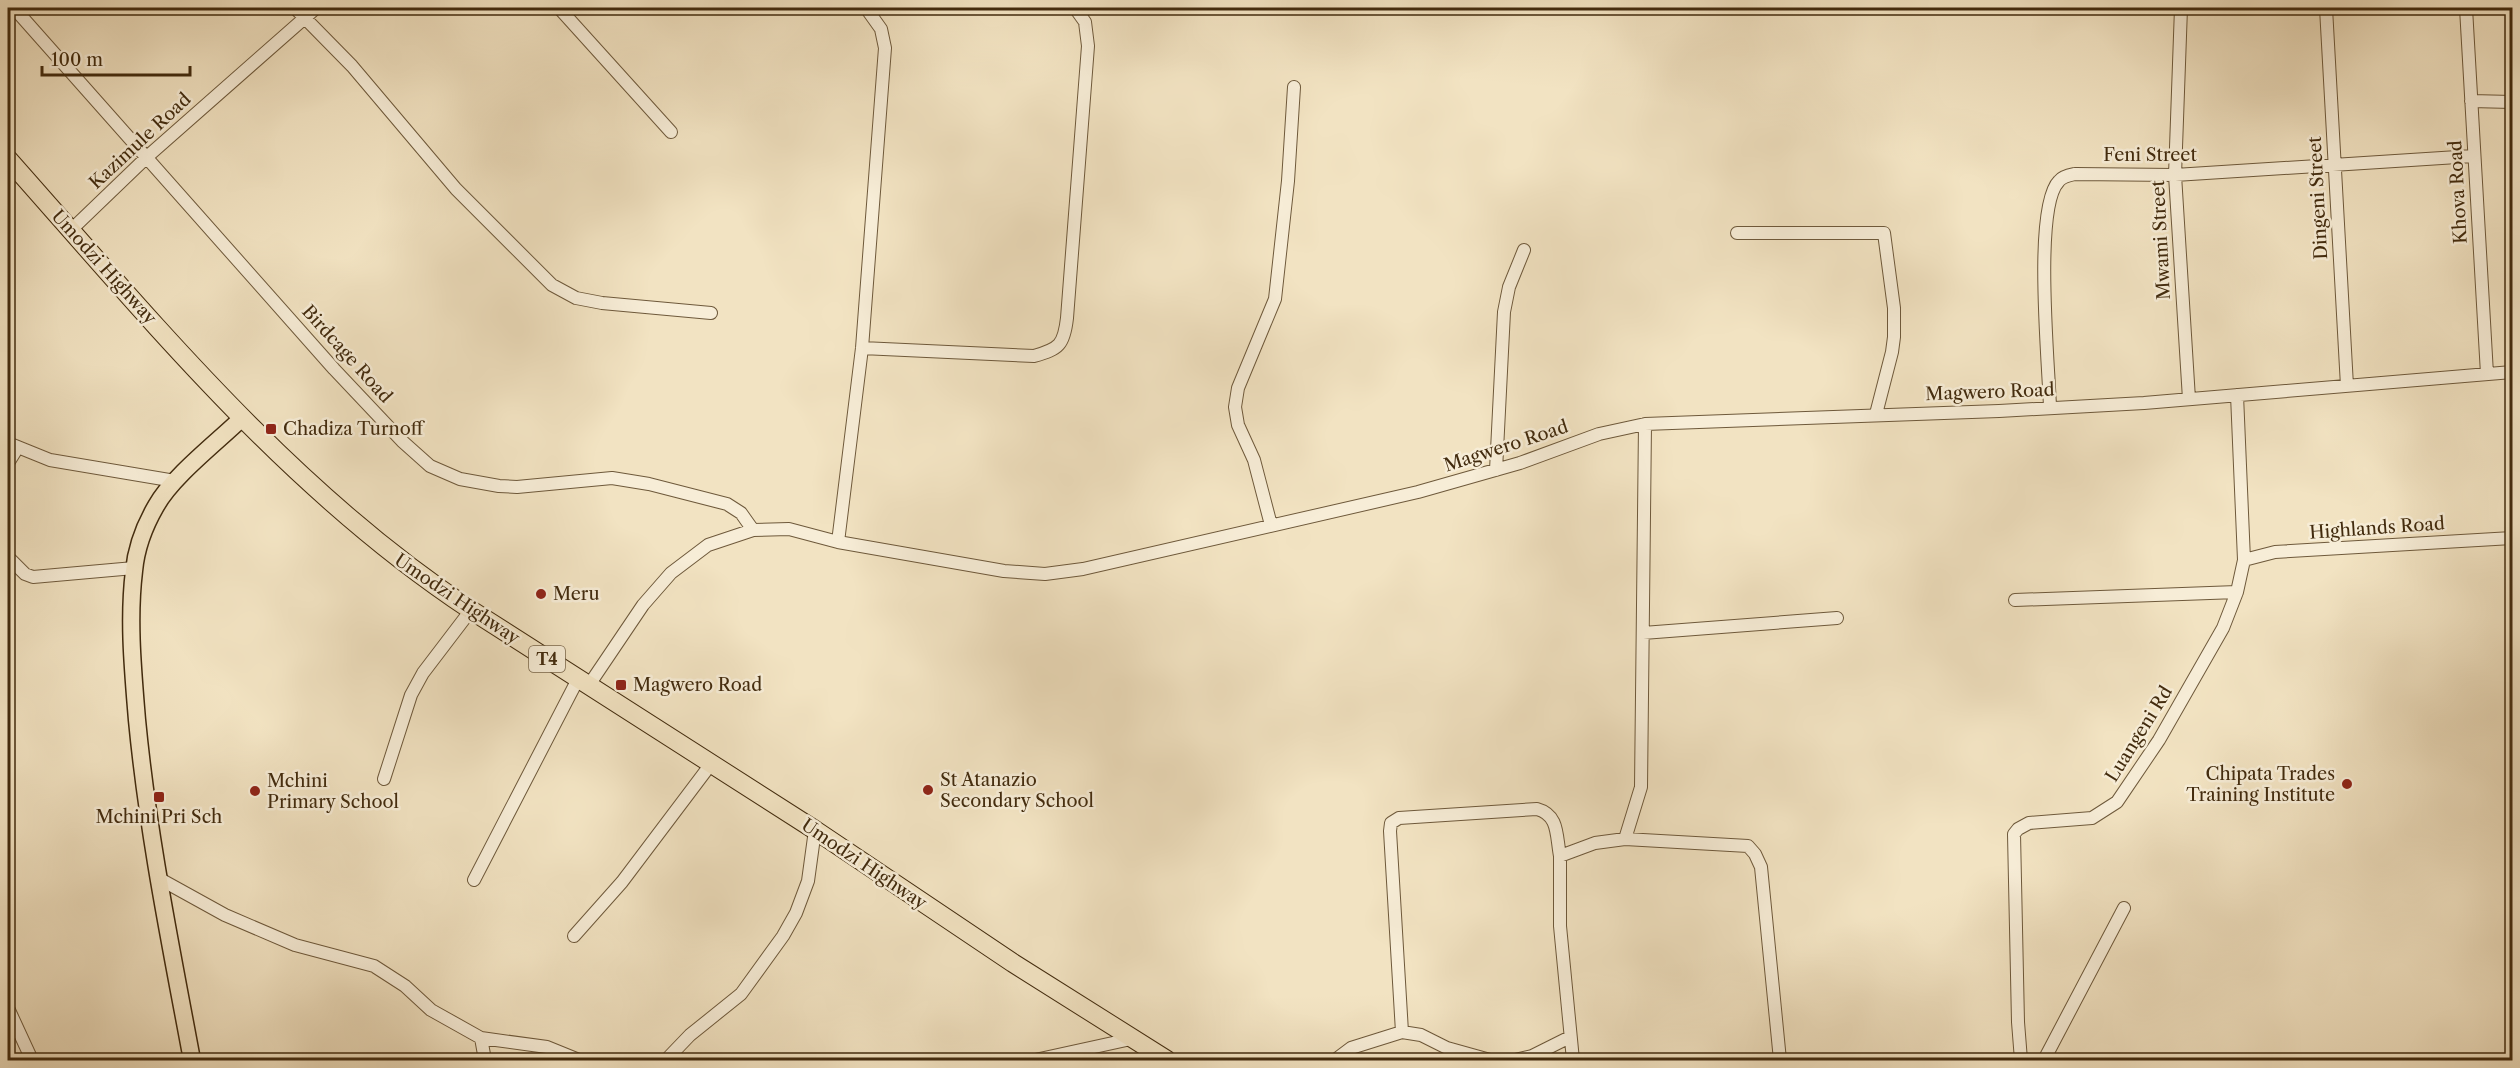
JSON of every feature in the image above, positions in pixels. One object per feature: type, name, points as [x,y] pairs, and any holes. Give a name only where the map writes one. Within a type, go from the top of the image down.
[{"type":"highway","name":"Umodzi Highway","points":[[8,159],[241,419],[293,469],[369,536],[422,578],[814,830],[1131,1039],[1167,1060]]},
{"type":"main road","points":[[192,1060],[158,878],[142,774],[134,687],[131,613],[134,568],[144,531],[156,505],[175,481],[241,419]]},
{"type":"street","name":"Birdcage Road","points":[[14,8],[148,156],[334,369],[402,441],[430,466],[460,479],[499,486],[517,487],[612,478],[649,484],[727,504],[741,513],[753,530]]},
{"type":"street","points":[[295,8],[352,66],[456,189],[552,285],[576,298],[602,303],[711,313]]},
{"type":"street","name":"Kazimule Road","points":[[71,230],[148,156],[316,8]]},
{"type":"street","points":[[559,8],[671,132]]},
{"type":"street","points":[[838,542],[862,348],[885,48],[881,28],[866,8]]},
{"type":"street","points":[[862,348],[1034,356],[1052,351],[1060,344],[1065,336],[1067,318],[1088,46],[1085,22],[1075,8]]},
{"type":"street","name":"Mwami Street","points":[[2181,8],[2175,175],[2189,399]]},
{"type":"street","name":"Dingeni Street","points":[[2326,8],[2347,387]]},
{"type":"street","name":"Khova Road","points":[[2466,8],[2487,374]]},
{"type":"street","points":[[1271,525],[1254,460],[1238,425],[1235,407],[1238,388],[1275,299],[1288,181],[1294,87]]},
{"type":"street","points":[[2471,101],[2512,102]]},
{"type":"street","name":"Feni Street","points":[[2050,408],[2045,239],[2048,211],[2055,186],[2064,177],[2075,174],[2175,175],[2474,156]]},
{"type":"street","points":[[1737,233],[1884,233],[1894,308],[1894,337],[1876,414]]},
{"type":"street","points":[[1496,470],[1504,312],[1509,287],[1524,250]]},
{"type":"street","name":"Magwero Road","points":[[474,880],[583,682],[643,605],[671,573],[708,545],[753,530],[789,529],[838,542],[1004,571],[1045,574],[1083,569],[1418,492],[1496,470],[1599,434],[1645,424],[2050,408],[2347,387],[2512,372]]},
{"type":"street","name":"Luangeni Rd","points":[[2021,1060],[2013,860],[2014,834],[2029,823],[2092,818],[2117,802],[2134,779],[2183,699],[2223,628],[2237,592],[2244,560],[2237,395]]},
{"type":"street","points":[[1625,839],[1641,787],[1645,424]]},
{"type":"street","points":[[8,463],[13,445],[50,460],[175,481]]},
{"type":"street","name":"Highlands Road","points":[[2244,560],[2275,552],[2512,538]]},
{"type":"street","points":[[8,557],[25,574],[33,577],[134,568]]},
{"type":"street","points":[[2015,600],[2237,592]]},
{"type":"street","points":[[384,779],[411,695],[423,673],[471,610]]},
{"type":"street","points":[[1643,633],[1837,618]]},
{"type":"street","points":[[574,936],[622,882],[711,764]]},
{"type":"street","points":[[1402,1032],[1391,824],[1399,818],[1537,808],[1548,812],[1553,819],[1560,856],[1560,926],[1573,1060]]},
{"type":"street","points":[[666,1060],[690,1035],[741,994],[783,936],[796,913],[808,881],[814,830]]},
{"type":"street","points":[[1560,856],[1595,843],[1625,839],[1748,846],[1761,867],[1780,1060]]},
{"type":"street","points":[[158,878],[225,915],[295,945],[374,966],[390,975],[440,1017],[481,1038],[547,1047],[579,1060]]},
{"type":"street","points":[[2044,1060],[2124,908]]},
{"type":"street","points":[[8,1008],[32,1060]]},
{"type":"street","points":[[1335,1060],[1351,1048],[1402,1032],[1421,1035],[1447,1048],[1490,1060]]},
{"type":"street","points":[[1515,1060],[1539,1053],[1570,1036]]},
{"type":"street","points":[[481,1038],[485,1060]]},
{"type":"street","points":[[1035,1060],[1131,1039]]},
{"type":"place","name":"Chadiza Turnoff","points":[[271,429]]},
{"type":"place","name":"Meru","points":[[541,594]]},
{"type":"place","name":"Magwero Road","points":[[621,685]]},
{"type":"place","name":"Chipata Trades Training Institute","points":[[2347,784]]},
{"type":"place","name":"St Atanazio Secondary School","points":[[928,790]]},
{"type":"place","name":"Mchini Primary School","points":[[255,791]]},
{"type":"place","name":"Mchini Pri Sch","points":[[159,797]]}]
